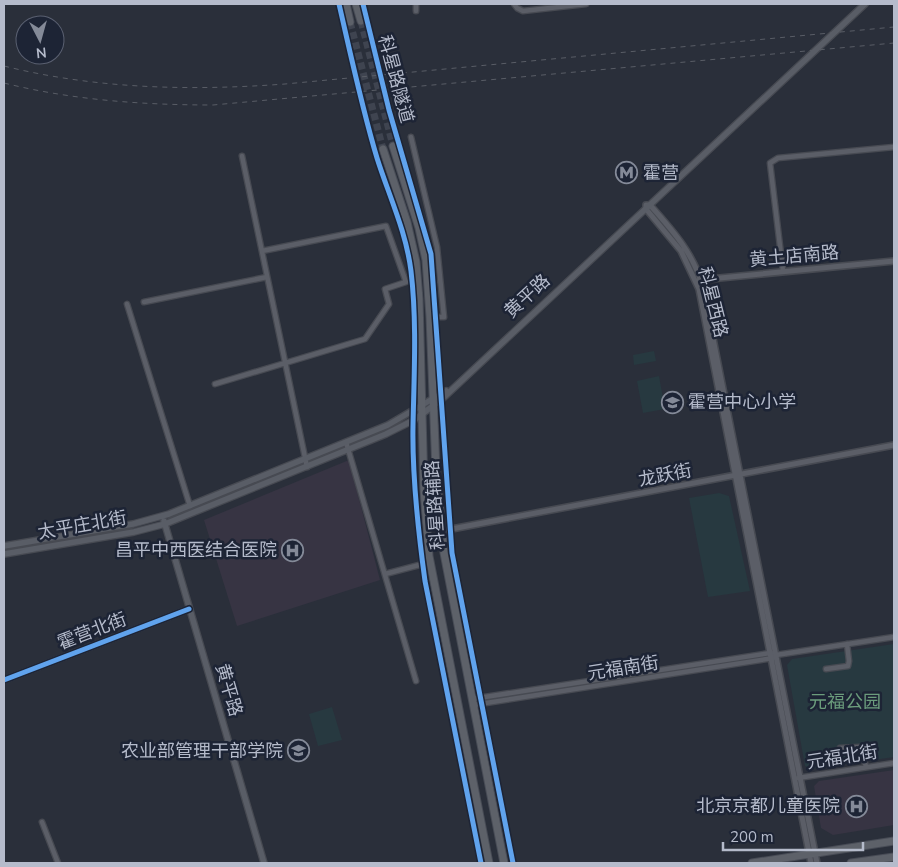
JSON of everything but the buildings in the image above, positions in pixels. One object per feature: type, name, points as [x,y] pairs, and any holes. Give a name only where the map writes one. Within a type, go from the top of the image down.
[{"type":"main road","points":[[346,4],[350,22]]},
{"type":"main road","points":[[356,4],[360,21]]},
{"type":"main road","name":"黄平路","points":[[647,206],[860,4]]},
{"type":"main road","name":"黄平路","points":[[164,524],[348,450],[422,416],[433,403],[865,4]]},
{"type":"main road","points":[[392,146],[423,245],[430,317],[441,532],[448,578],[504,863]]},
{"type":"main road","points":[[383,149],[407,222],[416,262],[420,299],[424,490],[430,556],[490,863]]},
{"type":"main road","name":"黄平路","points":[[264,863],[162,516],[305,460],[433,403]]},
{"type":"main road","name":"太平庄北街","points":[[4,546],[132,524],[162,516]]},
{"type":"main road","name":"太平庄北街","points":[[4,554],[134,532],[164,524]]},
{"type":"main road","points":[[752,863],[894,841]]},
{"type":"main road","points":[[851,863],[894,857]]},
{"type":"street","points":[[416,4],[416,11]]},
{"type":"street","points":[[516,6],[525,10],[586,4]]},
{"type":"street","points":[[411,137],[440,261],[444,317],[430,317]]},
{"type":"street","points":[[784,271],[770,163],[778,158],[894,147]]},
{"type":"street","points":[[242,156],[307,467]]},
{"type":"street","name":"科星西路","points":[[647,206],[686,248],[698,280],[812,854],[811,863]]},
{"type":"street","points":[[215,384],[365,339],[390,304],[385,289],[406,282],[386,226],[262,251]]},
{"type":"street","name":"黄土店南路","points":[[698,280],[894,261]]},
{"type":"street","points":[[144,302],[267,277]]},
{"type":"street","points":[[127,304],[190,506]]},
{"type":"street","points":[[346,442],[416,681]]},
{"type":"street","name":"龙跃街","points":[[441,532],[894,444]]},
{"type":"street","points":[[385,574],[423,564]]},
{"type":"street","name":"霍营北街","points":[[4,680],[189,609]]},
{"type":"street","name":"元福南街","points":[[472,702],[894,637]]},
{"type":"street","points":[[826,670],[848,665],[847,644]]},
{"type":"street","points":[[840,748],[861,748],[866,767]]},
{"type":"street","name":"元福北街","points":[[797,778],[894,763]]},
{"type":"street","points":[[42,822],[58,863]]},
{"type":"street","name":"科星西路","points":[[812,854],[817,863]]},
{"type":"shaded area","name":"昌平中西医结合医院","points":[[349,460],[380,580],[237,626],[204,520]]},
{"type":"shaded area","name":"北京京都儿童医院","points":[[894,770],[894,825],[833,835],[821,828],[814,786],[819,781]]},
{"type":"green space","points":[[654,351],[656,361],[634,365],[633,355]]},
{"type":"green space","points":[[659,376],[665,409],[643,413],[637,381]]},
{"type":"green space","points":[[719,493],[729,496],[750,591],[708,597],[689,498]]},
{"type":"green space","name":"元福公园","points":[[894,644],[894,757],[811,769],[805,766],[787,665],[792,659]]},
{"type":"green space","points":[[332,707],[342,740],[318,746],[309,714]]},
{"type":"tunnel","points":[[361,21],[393,146]]},
{"type":"tunnel","points":[[350,22],[383,149]]},
{"type":"railway","points":[[4,66],[39,74],[109,84],[179,87],[250,86],[894,27]]},
{"type":"railway","points":[[4,83],[56,94],[108,100],[160,104],[213,105],[894,43]]},
{"type":"cycle path","name":"科星路辅路","points":[[339,4],[372,139],[409,256],[415,329],[413,465],[420,543],[425,581],[481,863]]},
{"type":"cycle path","name":"科星路隧道","points":[[363,4],[389,110],[431,254],[452,553],[513,863]]},
{"type":"cycle path","points":[[4,680],[189,609]]},
{"type":"place","name":"霍营","points":[[627,173]]},
{"type":"place","name":"霍营中心小学","points":[[672,402]]},
{"type":"place","name":"昌平中西医结合医院","points":[[293,550]]},
{"type":"place","name":"农业部管理干部学院","points":[[299,751]]},
{"type":"place","name":"北京京都儿童医院","points":[[856,806]]}]
